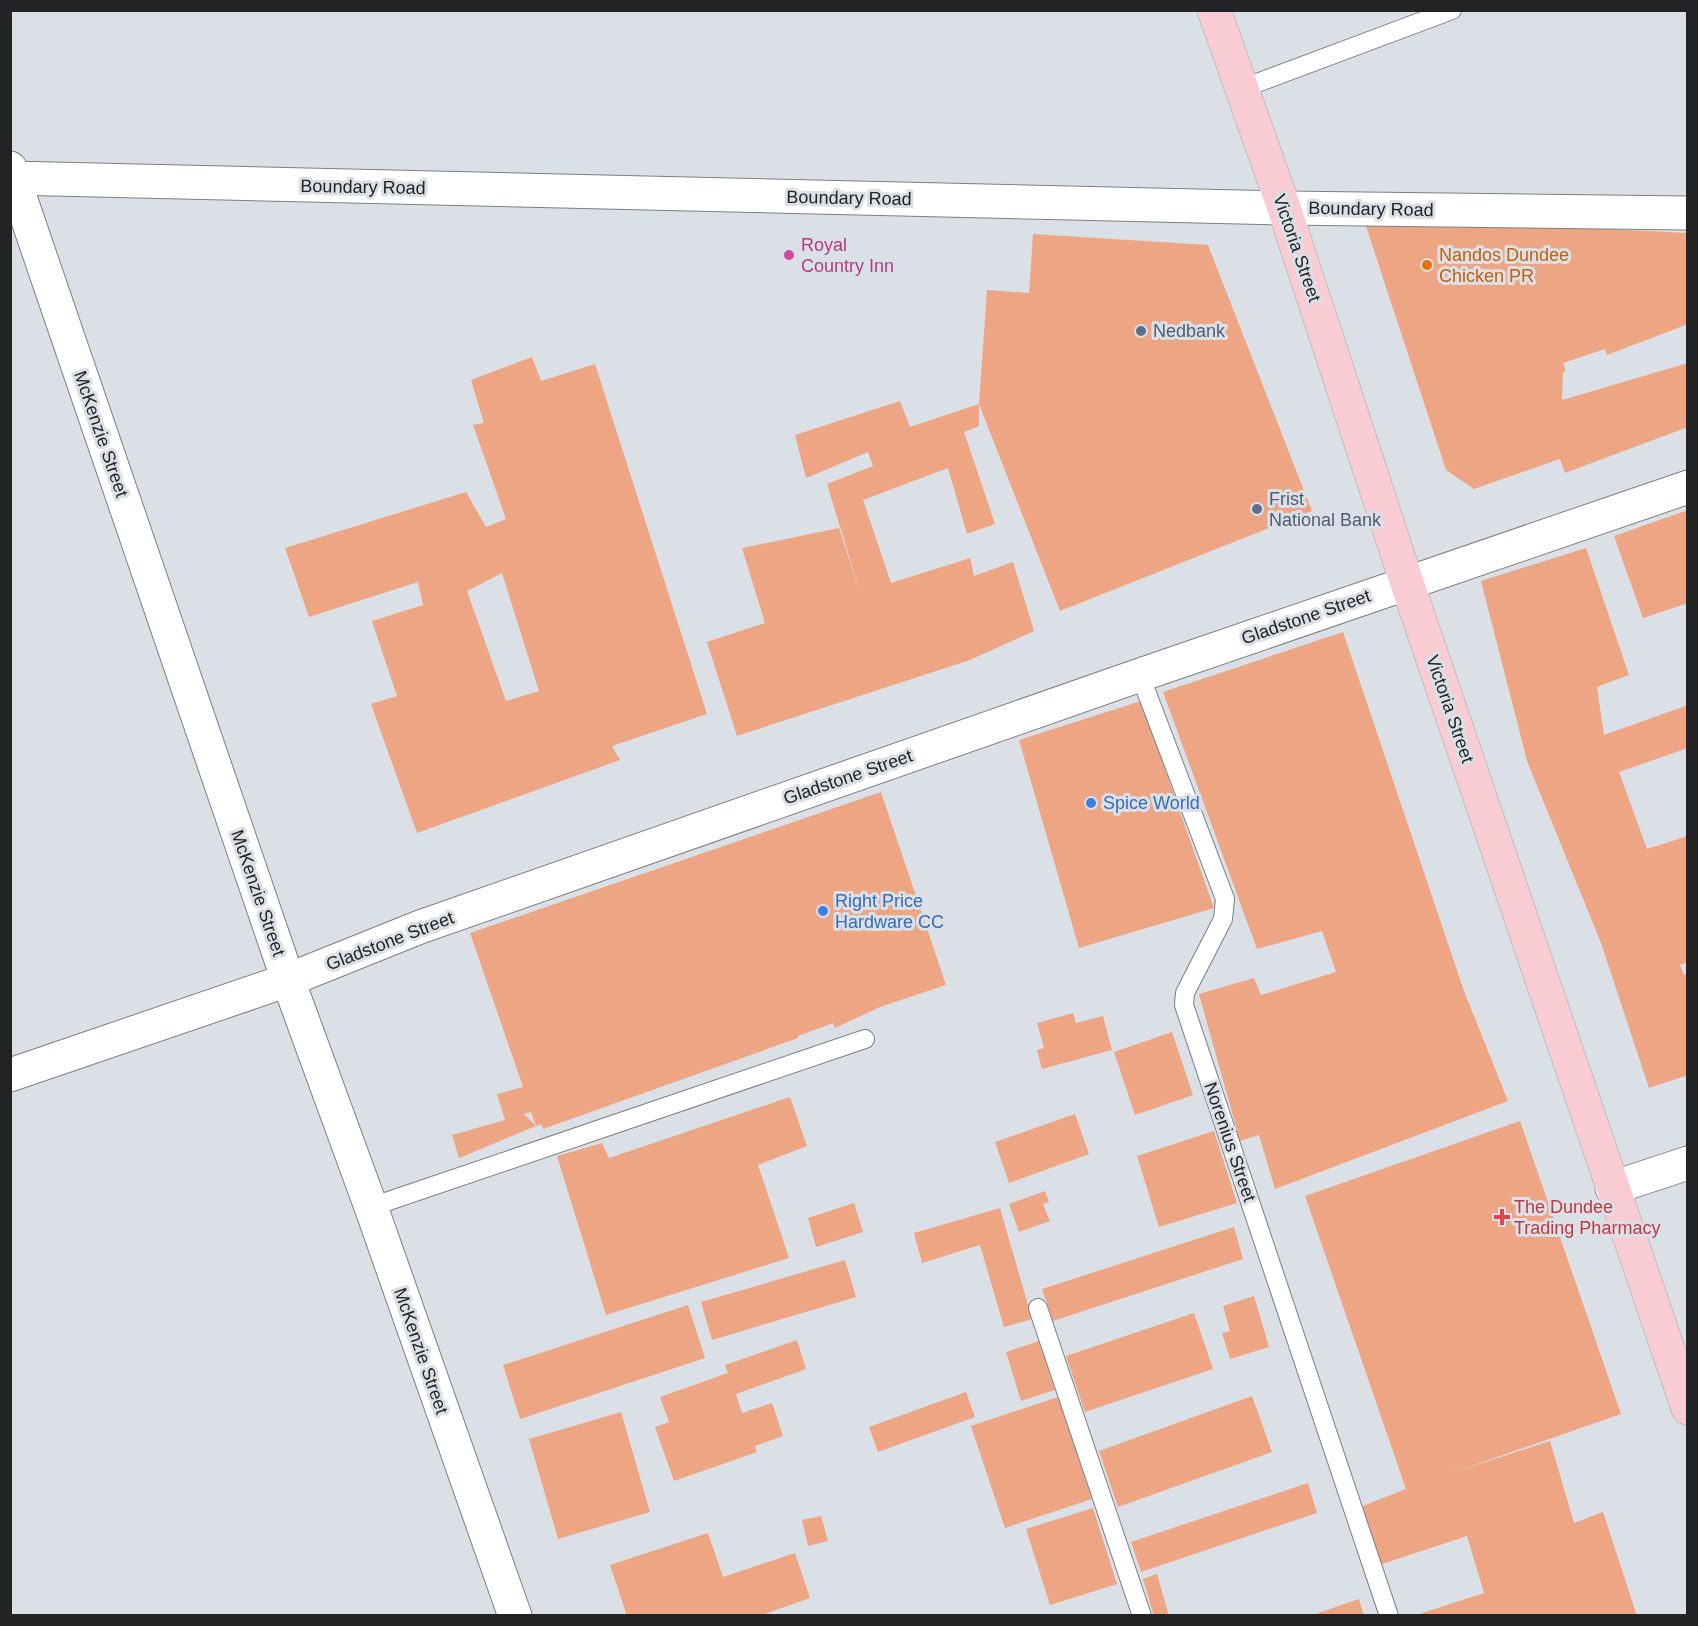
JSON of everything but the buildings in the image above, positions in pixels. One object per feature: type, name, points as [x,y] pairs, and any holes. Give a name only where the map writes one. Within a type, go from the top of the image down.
[{"type":"main road","name":"Victoria Street","points":[[1214,10],[1284,208],[1407,583],[1688,1408]]},
{"type":"street","name":"Boundary Road","points":[[12,175],[1284,208],[1688,213]]},
{"type":"street","name":"McKenzie Street","points":[[12,175],[288,980],[371,1207],[515,1616]]},
{"type":"street","name":"Gladstone Street","points":[[10,1075],[288,980],[420,927],[1140,675],[1688,487]]},
{"type":"street","points":[[1612,1188],[1688,1163]]},
{"type":"lane","points":[[1241,89],[1452,10]]},
{"type":"lane","name":"Norenius Street","points":[[1140,675],[1225,899],[1223,919],[1185,993],[1184,1005],[1389,1616]]},
{"type":"lane","points":[[371,1207],[865,1039]]},
{"type":"lane","points":[[1038,1308],[1142,1616]]},
{"type":"place","name":"Royal Country Inn","points":[[789,255]]},
{"type":"place","name":"Nandos Dundee Chicken PR","points":[[1427,265]]},
{"type":"place","name":"Nedbank","points":[[1141,331]]},
{"type":"place","name":"Frist National Bank","points":[[1257,509]]},
{"type":"place","name":"Spice World","points":[[1091,803]]},
{"type":"place","name":"Right Price Hardware CC","points":[[823,911]]},
{"type":"place","name":"The Dundee Trading Pharmacy","points":[[1502,1217]]}]
